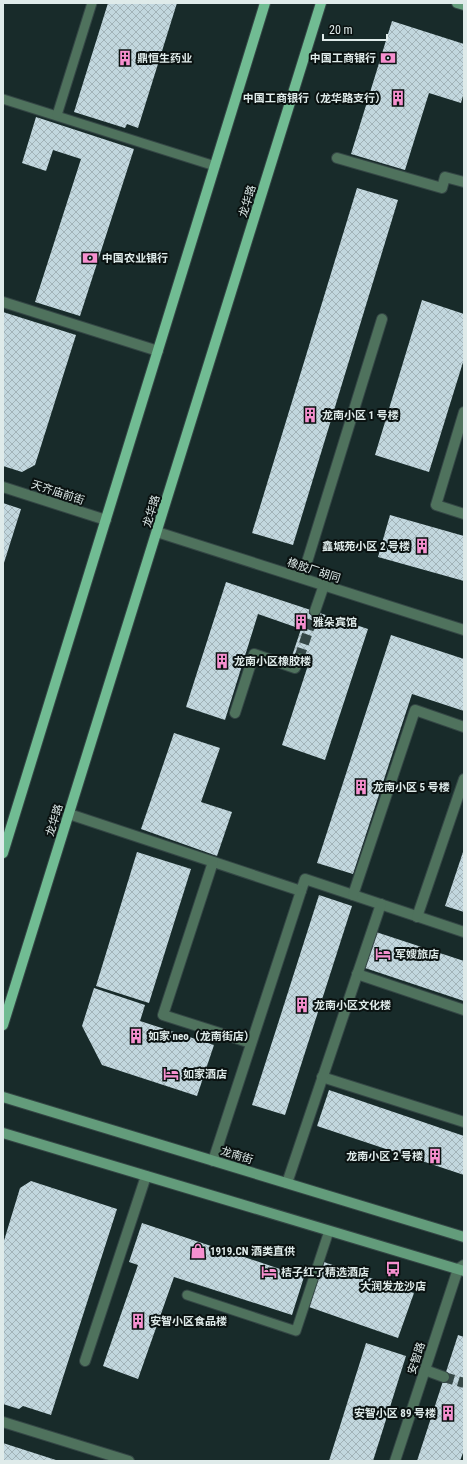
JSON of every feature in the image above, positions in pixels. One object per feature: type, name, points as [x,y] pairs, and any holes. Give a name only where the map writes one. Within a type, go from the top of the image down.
[{"type":"main road","points":[[3,853],[6,834],[106,520],[265,3]]},
{"type":"main road","name":"龙华路","points":[[3,1025],[321,3]]},
{"type":"main road","points":[[457,3],[464,5]]},
{"type":"main road","name":"龙南街","points":[[3,1097],[464,1237]]},
{"type":"main road","points":[[3,1133],[462,1268]]},
{"type":"street","points":[[337,158],[442,188],[445,177],[464,182]]},
{"type":"street","points":[[3,302],[158,351]]},
{"type":"street","points":[[302,578],[382,319]]},
{"type":"street","points":[[464,412],[436,505],[464,514]]},
{"type":"street","name":"天齐庙前街","points":[[3,487],[106,520]]},
{"type":"street","name":"橡胶厂胡同","points":[[157,532],[464,630]]},
{"type":"street","points":[[315,611],[324,586]]},
{"type":"street","points":[[235,713],[254,654],[296,668],[299,658]]},
{"type":"street","points":[[353,895],[414,710],[464,727]]},
{"type":"street","points":[[417,916],[464,779]]},
{"type":"street","points":[[69,814],[301,891]]},
{"type":"street","points":[[213,862],[163,1015],[251,1043]]},
{"type":"street","points":[[212,1160],[305,879],[464,932]]},
{"type":"street","points":[[287,1183],[380,904]]},
{"type":"street","points":[[357,974],[464,1010]]},
{"type":"street","points":[[322,1077],[464,1122]]},
{"type":"street","points":[[85,1361],[146,1176]]},
{"type":"street","name":"安智路","points":[[395,1461],[425,1370],[462,1268]]},
{"type":"street","points":[[425,1370],[444,1377]]},
{"type":"street","points":[[3,1422],[128,1461]]},
{"type":"lane","points":[[57,115],[92,3]]},
{"type":"lane","points":[[3,99],[215,166]]},
{"type":"lane","points":[[187,1295],[296,1331],[329,1230]]},
{"type":"building","name":"鼎恒生药业","points":[[108,3],[177,3],[138,128],[127,124],[125,128],[74,112]]},
{"type":"building","name":"中国工商银行（龙华路支行）","points":[[392,21],[464,44],[464,92],[461,103],[429,93],[405,170],[351,154]]},
{"type":"building","points":[[36,117],[134,149],[80,316],[35,302],[81,159],[53,150],[46,171],[22,163]]},
{"type":"building","name":"龙南小区 1 号楼","points":[[357,188],[398,200],[293,545],[252,533]]},
{"type":"building","points":[[422,300],[464,314],[464,359],[429,472],[375,455]]},
{"type":"building","points":[[3,312],[76,335],[35,465],[22,472],[3,466]]},
{"type":"building","points":[[3,503],[21,509],[3,566]]},
{"type":"building","name":"鑫城苑小区 2 号楼","points":[[390,515],[464,536],[464,581],[378,557]]},
{"type":"building","points":[[226,582],[368,629],[325,760],[282,745],[309,662],[292,656],[301,629],[258,614],[225,720],[186,707]]},
{"type":"building","name":"龙南小区 5 号楼","points":[[391,635],[464,659],[464,711],[412,694],[353,874],[317,863]]},
{"type":"building","points":[[174,733],[220,748],[201,802],[232,812],[217,856],[141,829]]},
{"type":"building","points":[[464,849],[464,912],[445,906]]},
{"type":"building","points":[[137,852],[191,869],[149,1003],[96,986]]},
{"type":"building","name":"龙南小区文化楼","points":[[319,895],[352,906],[285,1115],[252,1105]]},
{"type":"building","points":[[376,932],[464,961],[464,1001],[365,968]]},
{"type":"building","name":"如家 neo（龙南街店）","points":[[94,988],[145,1005],[140,1021],[214,1045],[197,1096],[102,1065],[82,1026]]},
{"type":"building","name":"龙南小区 2 号楼","points":[[329,1090],[464,1136],[464,1175],[317,1126]]},
{"type":"building","points":[[31,1181],[117,1209],[51,1415],[23,1406],[19,1409],[3,1404],[3,1244],[20,1188]]},
{"type":"building","name":"桔子红了精选酒店","points":[[142,1223],[304,1277],[292,1315],[174,1277],[138,1379],[103,1366],[138,1265],[129,1262]]},
{"type":"building","points":[[324,1262],[414,1293],[398,1338],[309,1307]]},
{"type":"building","name":"安智小区 89 号楼","points":[[458,1335],[464,1337],[464,1450],[460,1461],[417,1461]]},
{"type":"building","points":[[366,1343],[406,1356],[373,1461],[329,1461]]},
{"type":"building","points":[[3,1443],[59,1461],[3,1461]]},
{"type":"tunnel","points":[[299,658],[315,611]]},
{"type":"tunnel","points":[[444,1377],[464,1383]]},
{"type":"place","name":"鼎恒生药业","points":[[125,58]]},
{"type":"place","name":"中国工商银行","points":[[388,58]]},
{"type":"place","name":"中国工商银行（龙华路支行）","points":[[398,98]]},
{"type":"place","name":"中国农业银行","points":[[90,258]]},
{"type":"place","name":"龙南小区 1 号楼","points":[[310,415]]},
{"type":"place","name":"鑫城苑小区 2 号楼","points":[[422,546]]},
{"type":"place","name":"雅朵宾馆","points":[[301,622]]},
{"type":"place","name":"龙南小区橡胶楼","points":[[222,661]]},
{"type":"place","name":"龙南小区 5 号楼","points":[[361,787]]},
{"type":"place","name":"军嫂旅店","points":[[383,954]]},
{"type":"place","name":"龙南小区文化楼","points":[[302,1005]]},
{"type":"place","name":"如家 neo（龙南街店）","points":[[136,1036]]},
{"type":"place","name":"如家酒店","points":[[171,1074]]},
{"type":"place","name":"龙南小区 2 号楼","points":[[435,1156]]},
{"type":"place","name":"1919.CN 酒类直供","points":[[198,1251]]},
{"type":"place","name":"大润发龙沙店","points":[[393,1269]]},
{"type":"place","name":"桔子红了精选酒店","points":[[269,1272]]},
{"type":"place","name":"安智小区食品楼","points":[[138,1321]]},
{"type":"place","name":"安智小区 89 号楼","points":[[448,1413]]}]
